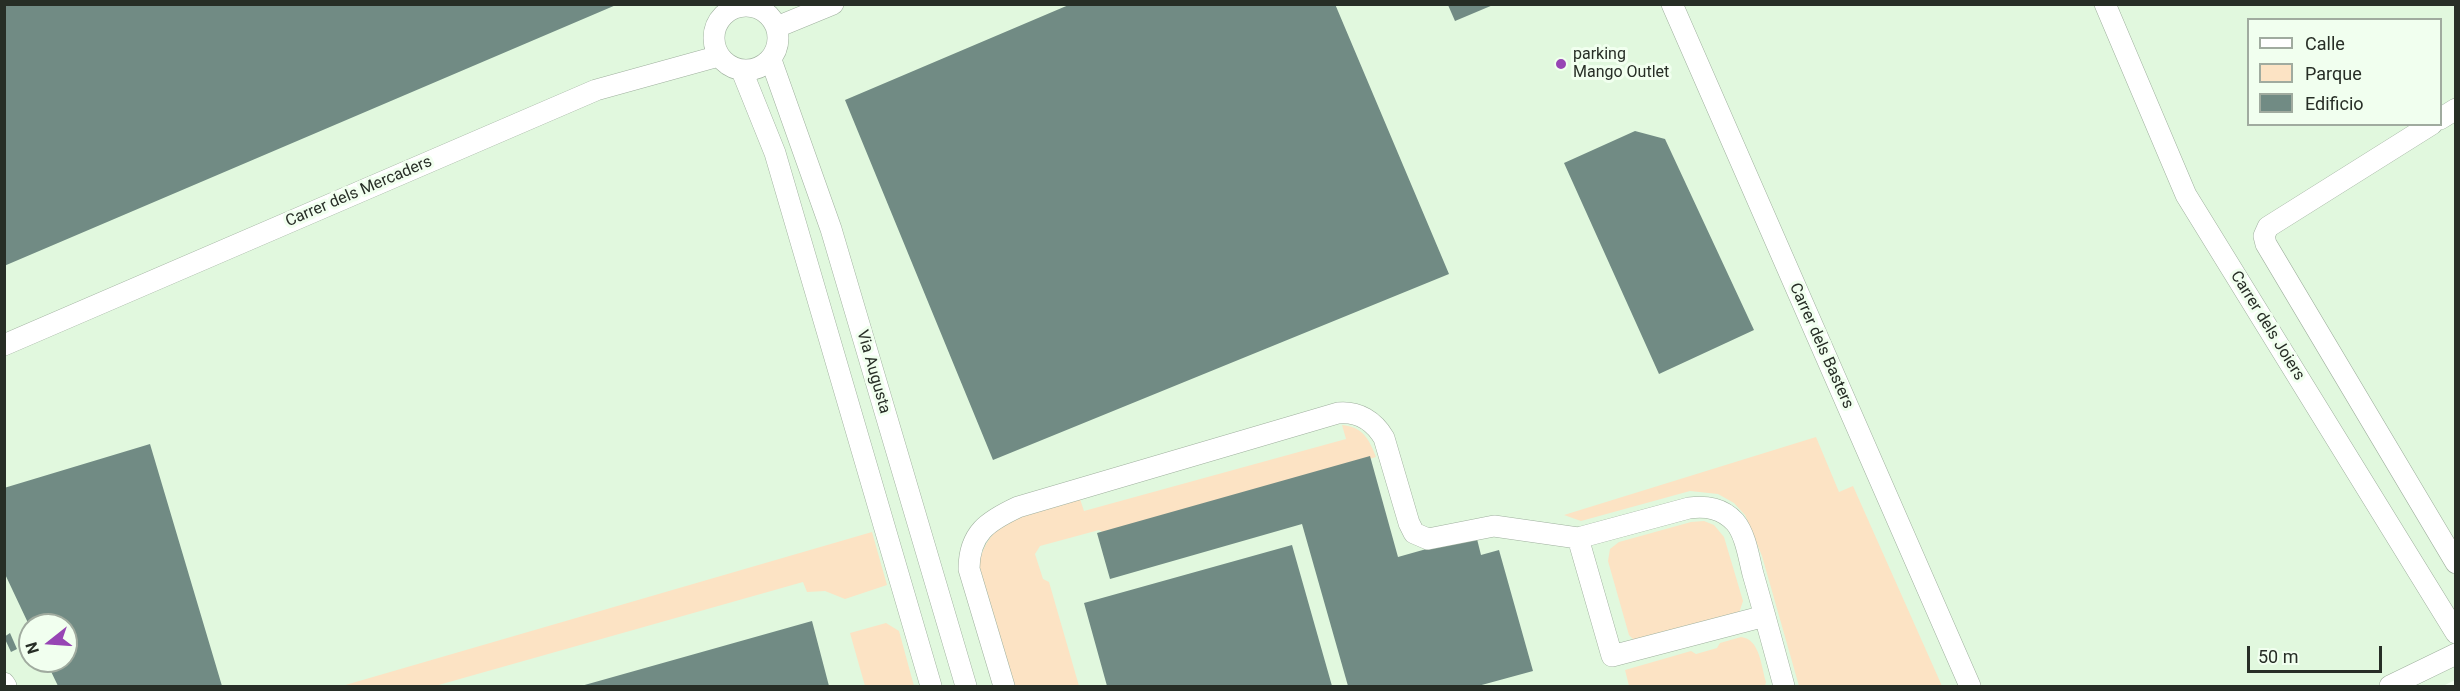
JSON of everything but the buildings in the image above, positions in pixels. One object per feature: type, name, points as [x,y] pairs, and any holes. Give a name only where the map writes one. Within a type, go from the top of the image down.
[{"type":"street","points":[[777,27],[833,4]]},
{"type":"street","name":"Carrer dels Basters","points":[[1672,4],[1970,687]]},
{"type":"street","name":"Carrer dels Joiers","points":[[2104,4],[2186,195],[2456,633]]},
{"type":"street","points":[[745,5],[766,12],[777,27],[779,39],[777,51],[764,66],[753,70],[742,71],[726,64],[719,56],[714,44],[716,12],[745,5]]},
{"type":"street","name":"Carrer dels Mercaders","points":[[4,345],[596,90],[719,56]]},
{"type":"street","name":"Via Augusta","points":[[771,60],[831,229],[966,687]]},
{"type":"street","name":"Via Augusta","points":[[742,71],[775,153],[931,687]]},
{"type":"street","points":[[2442,118],[2456,109]]},
{"type":"street","points":[[2429,126],[2268,228],[2264,236],[2266,244],[2456,563]]},
{"type":"street","points":[[1004,687],[969,569],[969,552],[978,533],[994,518],[1018,507],[1338,413],[1350,412],[1364,418],[1378,429],[1384,438],[1408,523],[1414,533],[1428,539],[1494,526],[1578,538],[1689,508],[1706,506],[1715,509],[1736,523],[1744,542],[1784,687]]},
{"type":"street","points":[[1578,538],[1612,656],[1765,616]]},
{"type":"street","points":[[2390,687],[2456,654]]},
{"type":"shaded area","points":[[4,5],[2455,5],[2455,680],[2443,686],[5,686]]},
{"type":"green space","points":[[1342,425],[1360,431],[1371,445],[1376,457],[1107,535],[1099,530],[1040,546],[1035,554],[1043,579],[1049,582],[1079,686],[1012,686],[979,565],[984,548],[993,534],[1004,524],[1032,511],[1080,499],[1084,511],[1346,439]]},
{"type":"green space","points":[[1816,437],[1839,492],[1853,486],[1942,686],[1799,686],[1762,556],[1745,515],[1734,503],[1718,494],[1690,491],[1581,521],[1564,515]]},
{"type":"green space","points":[[1704,521],[1714,525],[1724,537],[1743,601],[1739,613],[1634,640],[1629,635],[1608,561],[1610,549],[1619,542],[1691,522]]},
{"type":"green space","points":[[872,532],[887,585],[845,599],[825,591],[807,592],[803,582],[435,686],[342,686]]},
{"type":"green space","points":[[886,623],[899,631],[914,686],[865,686],[850,633]]},
{"type":"green space","points":[[1741,637],[1747,639],[1756,648],[1766,682],[1765,686],[1629,686],[1625,670],[1691,651],[1696,654],[1717,648],[1720,643]]},
{"type":"place","name":"parking Mango Outlet","points":[[1561,64]]}]
